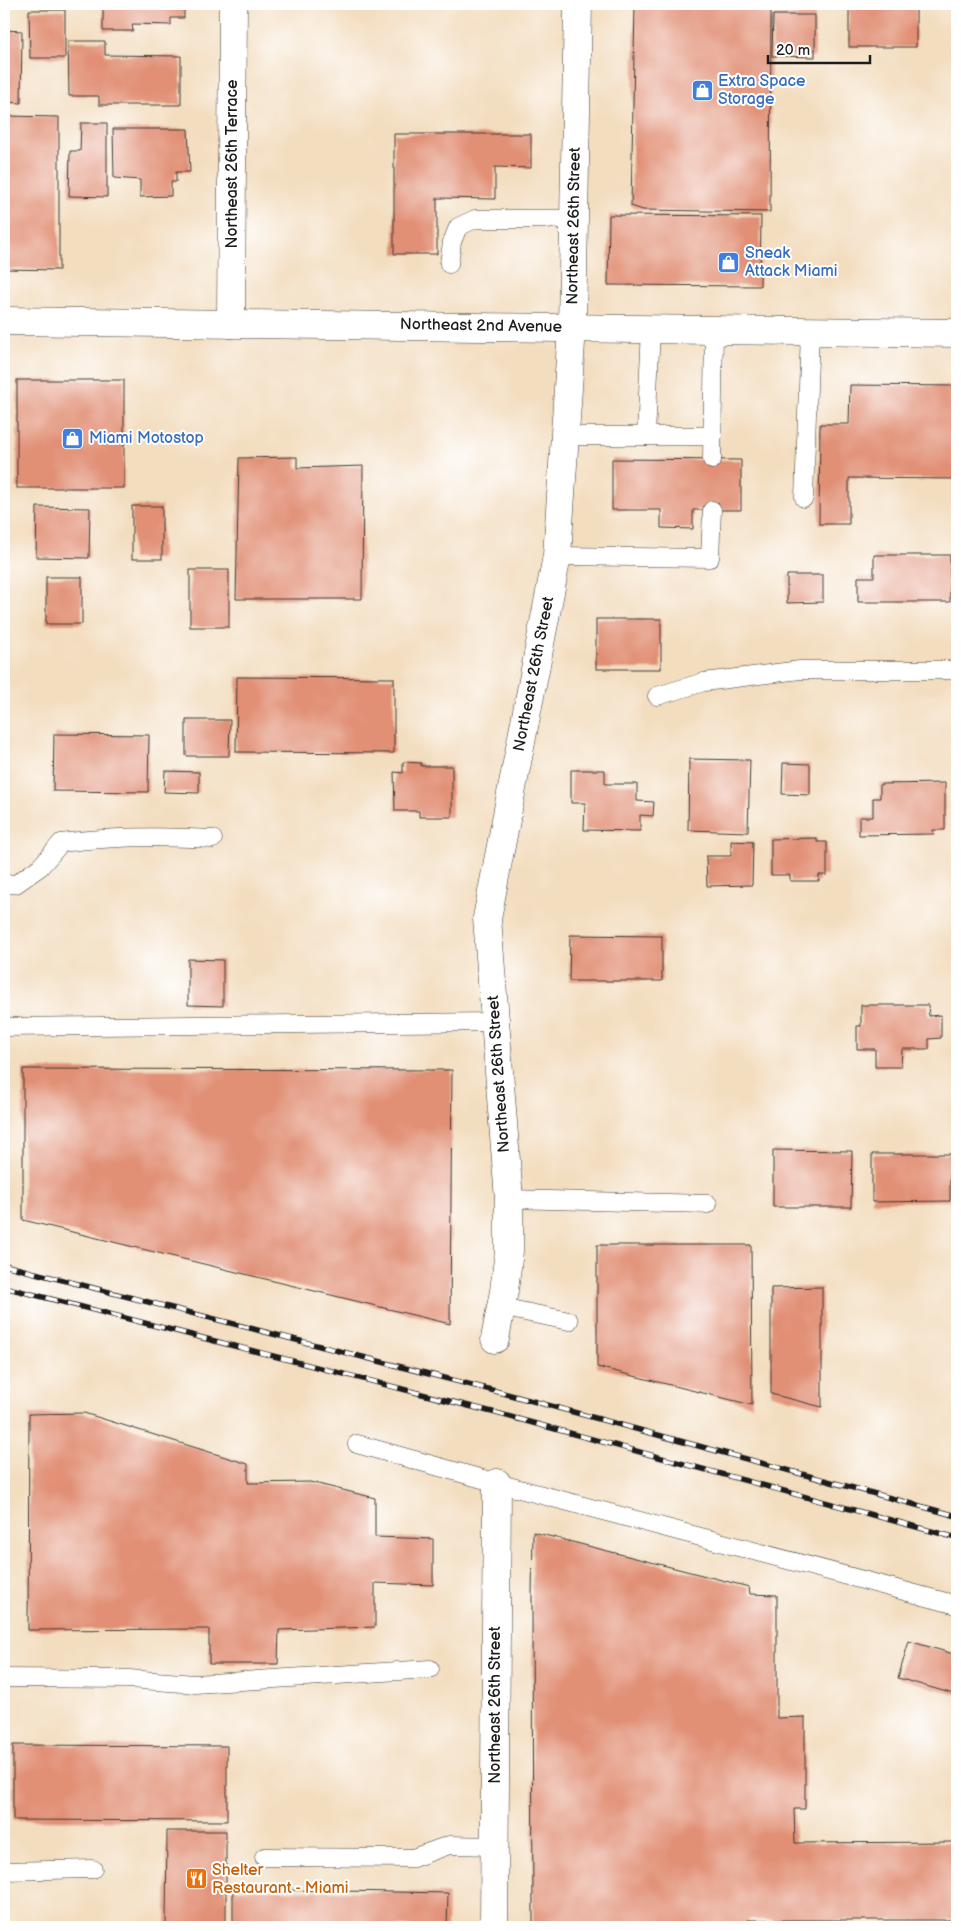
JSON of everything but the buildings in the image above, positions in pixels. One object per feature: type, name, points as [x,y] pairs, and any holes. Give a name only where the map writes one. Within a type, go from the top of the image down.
[{"type":"street","name":"Northeast 26th Terrace","points":[[231,324],[233,4]]},
{"type":"street","name":"Northeast 26th Street","points":[[495,1340],[509,1251],[509,1199],[487,918],[557,556],[572,327],[578,4]]},
{"type":"street","name":"Northeast 2nd Avenue","points":[[4,321],[957,333]]},
{"type":"street","name":"Northeast 26th Street","points":[[494,1927],[497,1483]]},
{"type":"lane","points":[[449,264],[452,242],[458,227],[474,219],[574,219]]},
{"type":"lane","points":[[646,436],[651,328]]},
{"type":"lane","points":[[712,460],[714,329]]},
{"type":"lane","points":[[804,498],[810,331]]},
{"type":"lane","points":[[566,436],[713,436]]},
{"type":"lane","points":[[557,556],[710,558],[712,510]]},
{"type":"lane","points":[[657,696],[704,682],[800,670],[957,670]]},
{"type":"lane","points":[[4,884],[16,884],[40,867],[61,842],[104,838],[181,837],[213,839]]},
{"type":"lane","points":[[4,1027],[495,1022]]},
{"type":"lane","points":[[509,1199],[708,1204]]},
{"type":"lane","points":[[501,1308],[569,1320]]},
{"type":"lane","points":[[357,1444],[957,1605]]},
{"type":"lane","points":[[4,1678],[129,1679],[195,1684],[430,1669]]},
{"type":"lane","points":[[264,1857],[413,1858],[449,1845],[495,1846]]},
{"type":"lane","points":[[4,1871],[93,1869]]},
{"type":"railway","points":[[4,1265],[503,1393],[957,1516]]},
{"type":"railway","points":[[4,1287],[500,1414],[957,1538]]},
{"type":"place","name":"Extra Space Storage","points":[[702,90]]},
{"type":"place","name":"Sneak Attack Miami","points":[[729,262]]},
{"type":"place","name":"Miami Motostop","points":[[73,438]]},
{"type":"place","name":"Shelter Restaurant - Miami","points":[[196,1879]]}]
